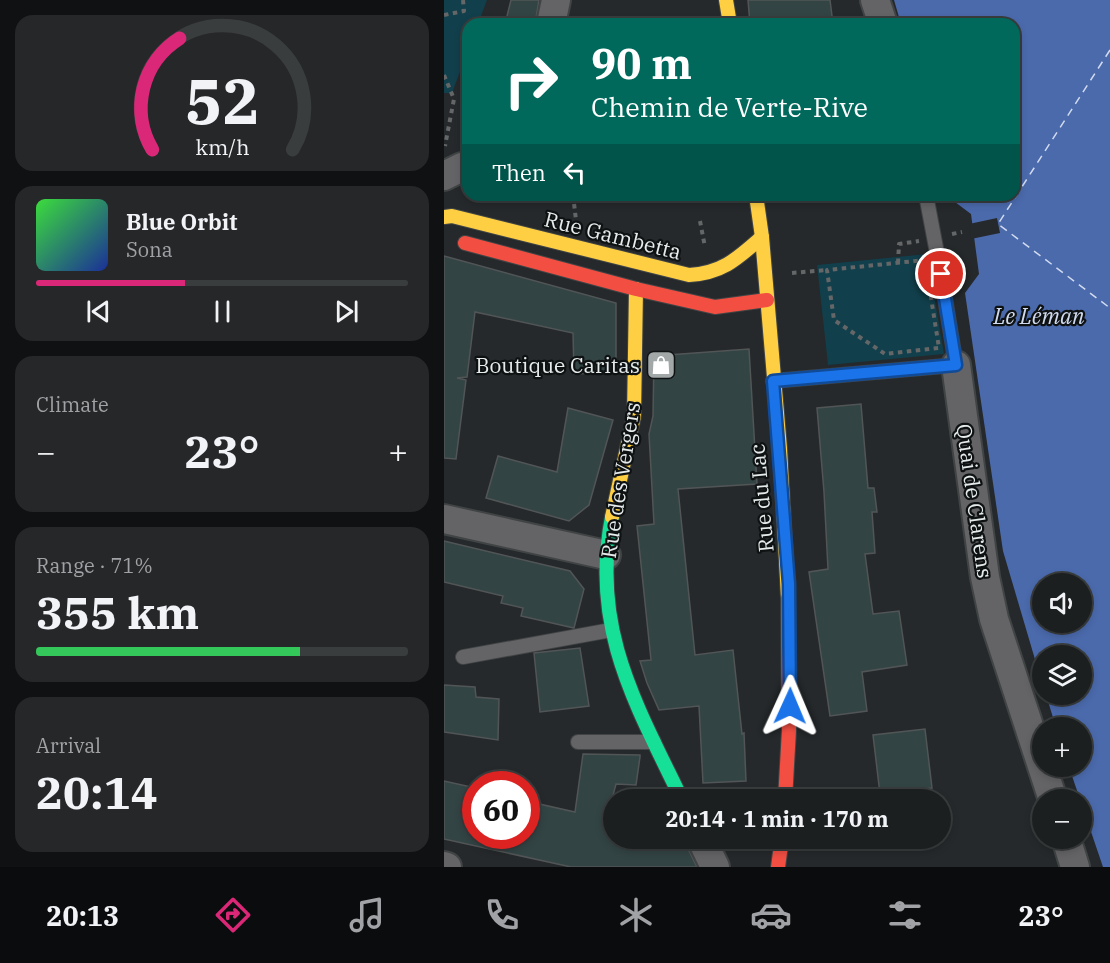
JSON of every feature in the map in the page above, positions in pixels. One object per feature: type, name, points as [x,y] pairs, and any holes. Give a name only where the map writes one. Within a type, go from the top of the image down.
[{"type":"main road","points":[[726,0],[729,18]]},
{"type":"main road","name":"Rue du Lac","points":[[757,201],[762,237],[789,584],[790,693],[786,789]]},
{"type":"main road","name":"Rue Gambetta","points":[[444,217],[452,216],[689,275],[706,275],[722,271],[762,237]]},
{"type":"main road","points":[[447,238],[636,289],[715,307],[767,300]]},
{"type":"main road","name":"Rue des Vergers","points":[[636,289],[634,417],[610,520],[606,555],[606,590],[611,630],[628,690],[677,789]]},
{"type":"main road","points":[[778,867],[780,849]]},
{"type":"street","points":[[552,18],[556,0]]},
{"type":"street","points":[[875,0],[882,18]]},
{"type":"street","points":[[444,176],[462,167]]},
{"type":"street","name":"Quai de Clarens","points":[[956,365],[985,578],[994,619],[1049,789]]},
{"type":"street","points":[[444,519],[606,555]]},
{"type":"street","points":[[706,849],[715,867]]},
{"type":"street","points":[[1069,849],[1075,867]]},
{"type":"lane","name":"Quai de Clarens","points":[[927,201],[956,365]]},
{"type":"lane","points":[[773,381],[956,365]]},
{"type":"lane","points":[[463,657],[611,630]]},
{"type":"lane","points":[[578,742],[654,742]]},
{"type":"path","points":[[444,15],[464,11],[463,0]]},
{"type":"path","points":[[444,75],[454,99],[444,153]]},
{"type":"path","points":[[574,201],[576,224]]},
{"type":"path","points":[[700,221],[708,254]]},
{"type":"path","points":[[898,263],[899,244]]},
{"type":"path","points":[[789,273],[925,260],[939,348],[885,354],[834,320],[827,270]]},
{"type":"shaded area","points":[[444,0],[487,0],[480,18],[462,18],[462,66],[452,93],[444,93]]},
{"type":"shaded area","points":[[927,254],[944,354],[828,365],[817,265]]},
{"type":"water","name":"Le Léman","points":[[894,0],[1110,0],[1110,867],[1103,867],[1092,835],[1092,789],[1076,789],[1072,777],[1092,777],[1092,717],[1053,717],[1049,705],[1092,705],[1092,645],[1032,645],[1032,649],[1003,551],[965,293],[979,274],[971,214],[954,201],[1020,201],[1020,18],[899,18]]},
{"type":"pier","points":[[997,218],[1000,233],[971,239],[969,224]]},
{"type":"building","points":[[511,0],[539,0],[536,18],[506,18]]},
{"type":"building","points":[[748,0],[830,0],[832,18],[750,18]]},
{"type":"building","points":[[444,256],[616,303],[616,372],[574,374],[573,333],[475,312],[467,377],[457,378],[466,380],[456,459],[444,458]]},
{"type":"building","points":[[749,349],[757,484],[678,489],[695,655],[733,650],[742,734],[744,733],[746,781],[703,783],[699,706],[659,710],[640,661],[651,660],[637,526],[654,524],[649,434],[653,416],[654,356]]},
{"type":"building","points":[[861,404],[868,488],[874,488],[877,512],[872,512],[875,553],[865,554],[873,614],[899,611],[907,665],[862,672],[867,711],[830,716],[809,572],[828,569],[817,408]]},
{"type":"building","points":[[568,408],[613,420],[589,505],[569,521],[486,498],[498,456],[557,472]]},
{"type":"building","points":[[444,541],[570,571],[584,589],[574,628],[521,616],[523,608],[501,603],[503,596],[444,582]]},
{"type":"building","points":[[580,648],[589,706],[540,712],[534,653]]},
{"type":"building","points":[[444,685],[475,687],[476,697],[499,699],[498,740],[444,732]]},
{"type":"building","points":[[925,729],[932,788],[879,789],[873,735]]},
{"type":"building","points":[[583,754],[640,755],[636,785],[616,784],[615,789],[603,789],[603,849],[688,849],[697,867],[571,867],[489,849],[540,849],[540,804],[575,812]]},
{"type":"building","points":[[444,781],[462,785],[462,843],[444,839]]},
{"type":"ferry route","points":[[1020,190],[1110,50]]},
{"type":"ferry route","points":[[1013,201],[998,224],[1110,308]]},
{"type":"traffic: fast","points":[[612,517],[607,557],[607,595],[612,630],[634,698],[677,789]]},
{"type":"traffic: slow","points":[[726,0],[729,18]]},
{"type":"traffic: slow","points":[[757,201],[780,448],[788,598]]},
{"type":"traffic: slow","points":[[444,217],[452,216],[689,275],[721,268],[762,237]]},
{"type":"traffic: slow","points":[[612,517],[634,416],[636,289]]},
{"type":"traffic: jam","points":[[465,243],[636,289],[715,307],[767,300]]},
{"type":"traffic: jam","points":[[786,789],[789,730],[788,598]]},
{"type":"traffic: jam","points":[[778,867],[780,849]]},
{"type":"place","name":"Boutique Caritas","points":[[661,365]]},
{"type":"route","points":[[790,706],[789,584],[773,381],[956,365],[941,274]]}]
